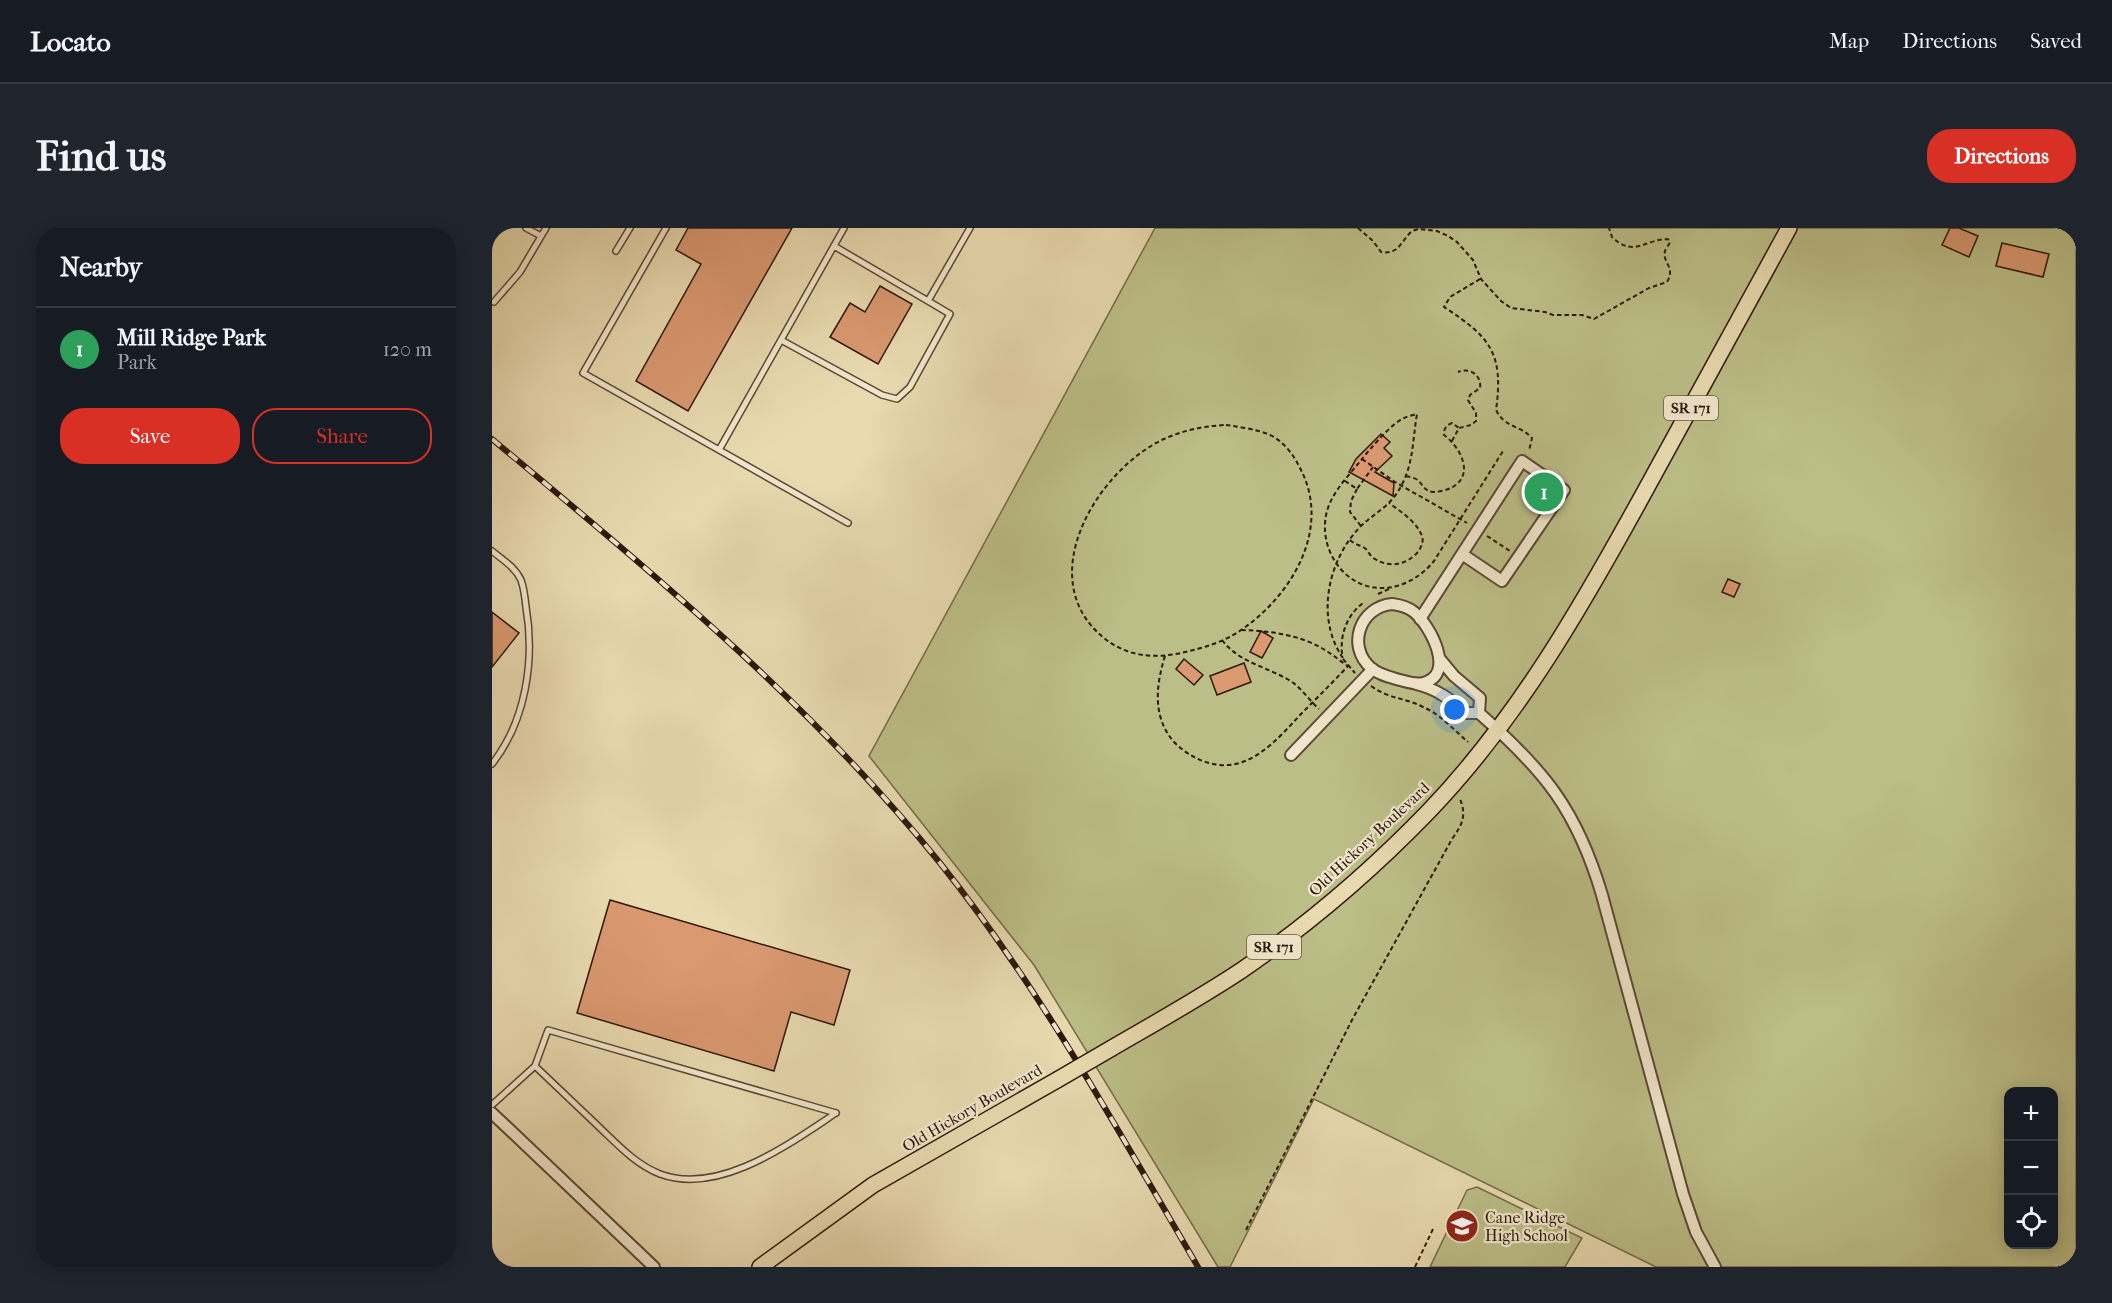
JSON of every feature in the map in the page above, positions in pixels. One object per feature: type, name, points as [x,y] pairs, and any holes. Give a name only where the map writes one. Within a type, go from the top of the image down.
[{"type":"main road","name":"Old Hickory Boulevard","points":[[760,1267],[873,1185],[1225,981],[1292,933],[1431,809],[1530,685],[1571,622],[1789,228]]},
{"type":"street","points":[[1420,619],[1522,461],[1564,490],[1502,581],[1462,554]]},
{"type":"street","points":[[1416,684],[1434,677],[1439,669],[1438,650],[1420,619],[1412,610],[1392,604],[1382,606],[1365,617],[1359,628],[1358,646],[1365,661],[1373,669],[1386,676],[1416,684],[1430,687],[1442,693],[1466,713],[1479,712],[1526,756],[1553,788],[1573,819],[1586,848],[1605,904],[1683,1194],[1696,1232],[1715,1267]]},
{"type":"street","points":[[1439,658],[1454,676],[1480,698],[1479,712]]},
{"type":"street","points":[[1291,755],[1373,669]]},
{"type":"street","points":[[492,1113],[654,1267]]},
{"type":"lane","points":[[526,228],[541,236]]},
{"type":"lane","points":[[494,302],[520,272],[546,228]]},
{"type":"lane","points":[[616,251],[630,228]]},
{"type":"lane","points":[[666,228],[583,373],[848,523]]},
{"type":"lane","points":[[719,450],[844,228]]},
{"type":"lane","points":[[928,301],[970,228]]},
{"type":"lane","points":[[782,340],[882,395],[897,399],[909,387],[950,314],[834,246]]},
{"type":"lane","points":[[492,551],[513,568],[522,581],[530,629],[526,690],[514,725],[492,764]]},
{"type":"lane","points":[[492,1105],[535,1066],[548,1030],[836,1113],[756,1162],[738,1170],[704,1177],[674,1177],[660,1173],[628,1154],[535,1066]]},
{"type":"path","points":[[1358,228],[1373,241],[1381,252],[1386,253],[1397,250],[1412,231],[1429,229],[1448,236],[1465,250],[1478,269],[1481,279],[1501,302],[1511,308],[1553,315],[1582,315],[1591,319],[1598,318],[1649,288],[1667,282],[1671,272],[1665,256],[1670,242],[1668,239],[1630,248],[1616,241],[1609,228]]},
{"type":"path","points":[[1481,279],[1450,297],[1444,308],[1467,323],[1486,340],[1499,376],[1496,410],[1505,423],[1522,430],[1532,438],[1530,449],[1522,461]]},
{"type":"path","points":[[1406,476],[1418,480],[1423,488],[1433,492],[1443,491],[1457,484],[1462,476],[1461,453],[1444,435],[1444,429],[1452,423],[1459,428],[1473,425],[1476,421],[1476,413],[1468,400],[1470,395],[1480,388],[1481,383],[1479,377],[1474,373],[1463,370],[1458,372]]},
{"type":"path","points":[[1343,658],[1334,643],[1329,615],[1329,587],[1336,563],[1361,526],[1389,503],[1406,476],[1414,444],[1417,414],[1402,418],[1344,481],[1330,502],[1324,520],[1326,543],[1336,563],[1343,573],[1364,585],[1391,588],[1403,584],[1426,570],[1503,451]]},
{"type":"path","points":[[1226,425],[1270,435],[1287,447],[1308,484],[1312,522],[1302,560],[1279,594],[1241,630],[1222,640],[1194,650],[1165,656],[1134,654],[1106,640],[1090,625],[1079,608],[1073,586],[1074,556],[1086,517],[1107,483],[1140,454],[1163,440],[1204,426],[1226,425]]},
{"type":"path","points":[[1452,441],[1459,428]]},
{"type":"path","points":[[1362,459],[1401,485],[1461,519],[1510,552]]},
{"type":"path","points":[[1361,526],[1350,512],[1352,501],[1357,489],[1373,467]]},
{"type":"path","points":[[1344,481],[1357,489]]},
{"type":"path","points":[[1350,540],[1364,548],[1372,558],[1384,564],[1402,563],[1413,556],[1421,546],[1422,536],[1406,517],[1389,503]]},
{"type":"path","points":[[1165,656],[1157,695],[1161,721],[1168,734],[1184,751],[1219,766],[1256,757],[1274,742],[1348,666],[1328,651],[1298,638],[1279,633],[1241,630]]},
{"type":"path","points":[[1222,640],[1238,656],[1293,683],[1328,716]]},
{"type":"path","points":[[1246,1230],[1352,1020],[1462,823],[1463,806],[1453,783]]},
{"type":"path","points":[[1415,1267],[1433,1229]]},
{"type":"green space","points":[[1155,228],[2076,228],[2076,1267],[1656,1267],[1314,1099],[1230,1267],[1218,1267],[1034,965],[869,756]]},
{"type":"green space","points":[[1477,1187],[1582,1238],[1565,1267],[1430,1267],[1467,1190]]},
{"type":"building","points":[[688,228],[792,228],[688,411],[636,381],[701,264],[676,250]]},
{"type":"building","points":[[1950,228],[1959,228],[1978,236],[1969,257],[1942,245]]},
{"type":"building","points":[[2002,243],[2049,254],[2043,277],[1996,266]]},
{"type":"building","points":[[880,286],[912,304],[878,364],[830,337],[850,303],[865,312]]},
{"type":"building","points":[[1381,434],[1390,442],[1384,448],[1392,456],[1375,472],[1394,483],[1393,496],[1349,472],[1356,459]]},
{"type":"building","points":[[1728,579],[1740,584],[1734,597],[1722,592]]},
{"type":"building","points":[[492,612],[519,633],[492,667]]},
{"type":"building","points":[[1261,631],[1273,638],[1262,658],[1250,652]]},
{"type":"building","points":[[1184,659],[1203,675],[1194,685],[1176,669]]},
{"type":"building","points":[[1244,663],[1251,682],[1217,695],[1210,676]]},
{"type":"building","points":[[610,900],[850,970],[834,1025],[791,1012],[774,1071],[577,1013]]},
{"type":"railway","points":[[492,439],[726,640],[783,693],[890,804],[940,863],[1011,959],[1107,1111],[1198,1267]]},
{"type":"place","name":"Mill Ridge Park","points":[[1544,492]]},
{"type":"place","name":"Cane Ridge High School","points":[[1462,1226]]}]
